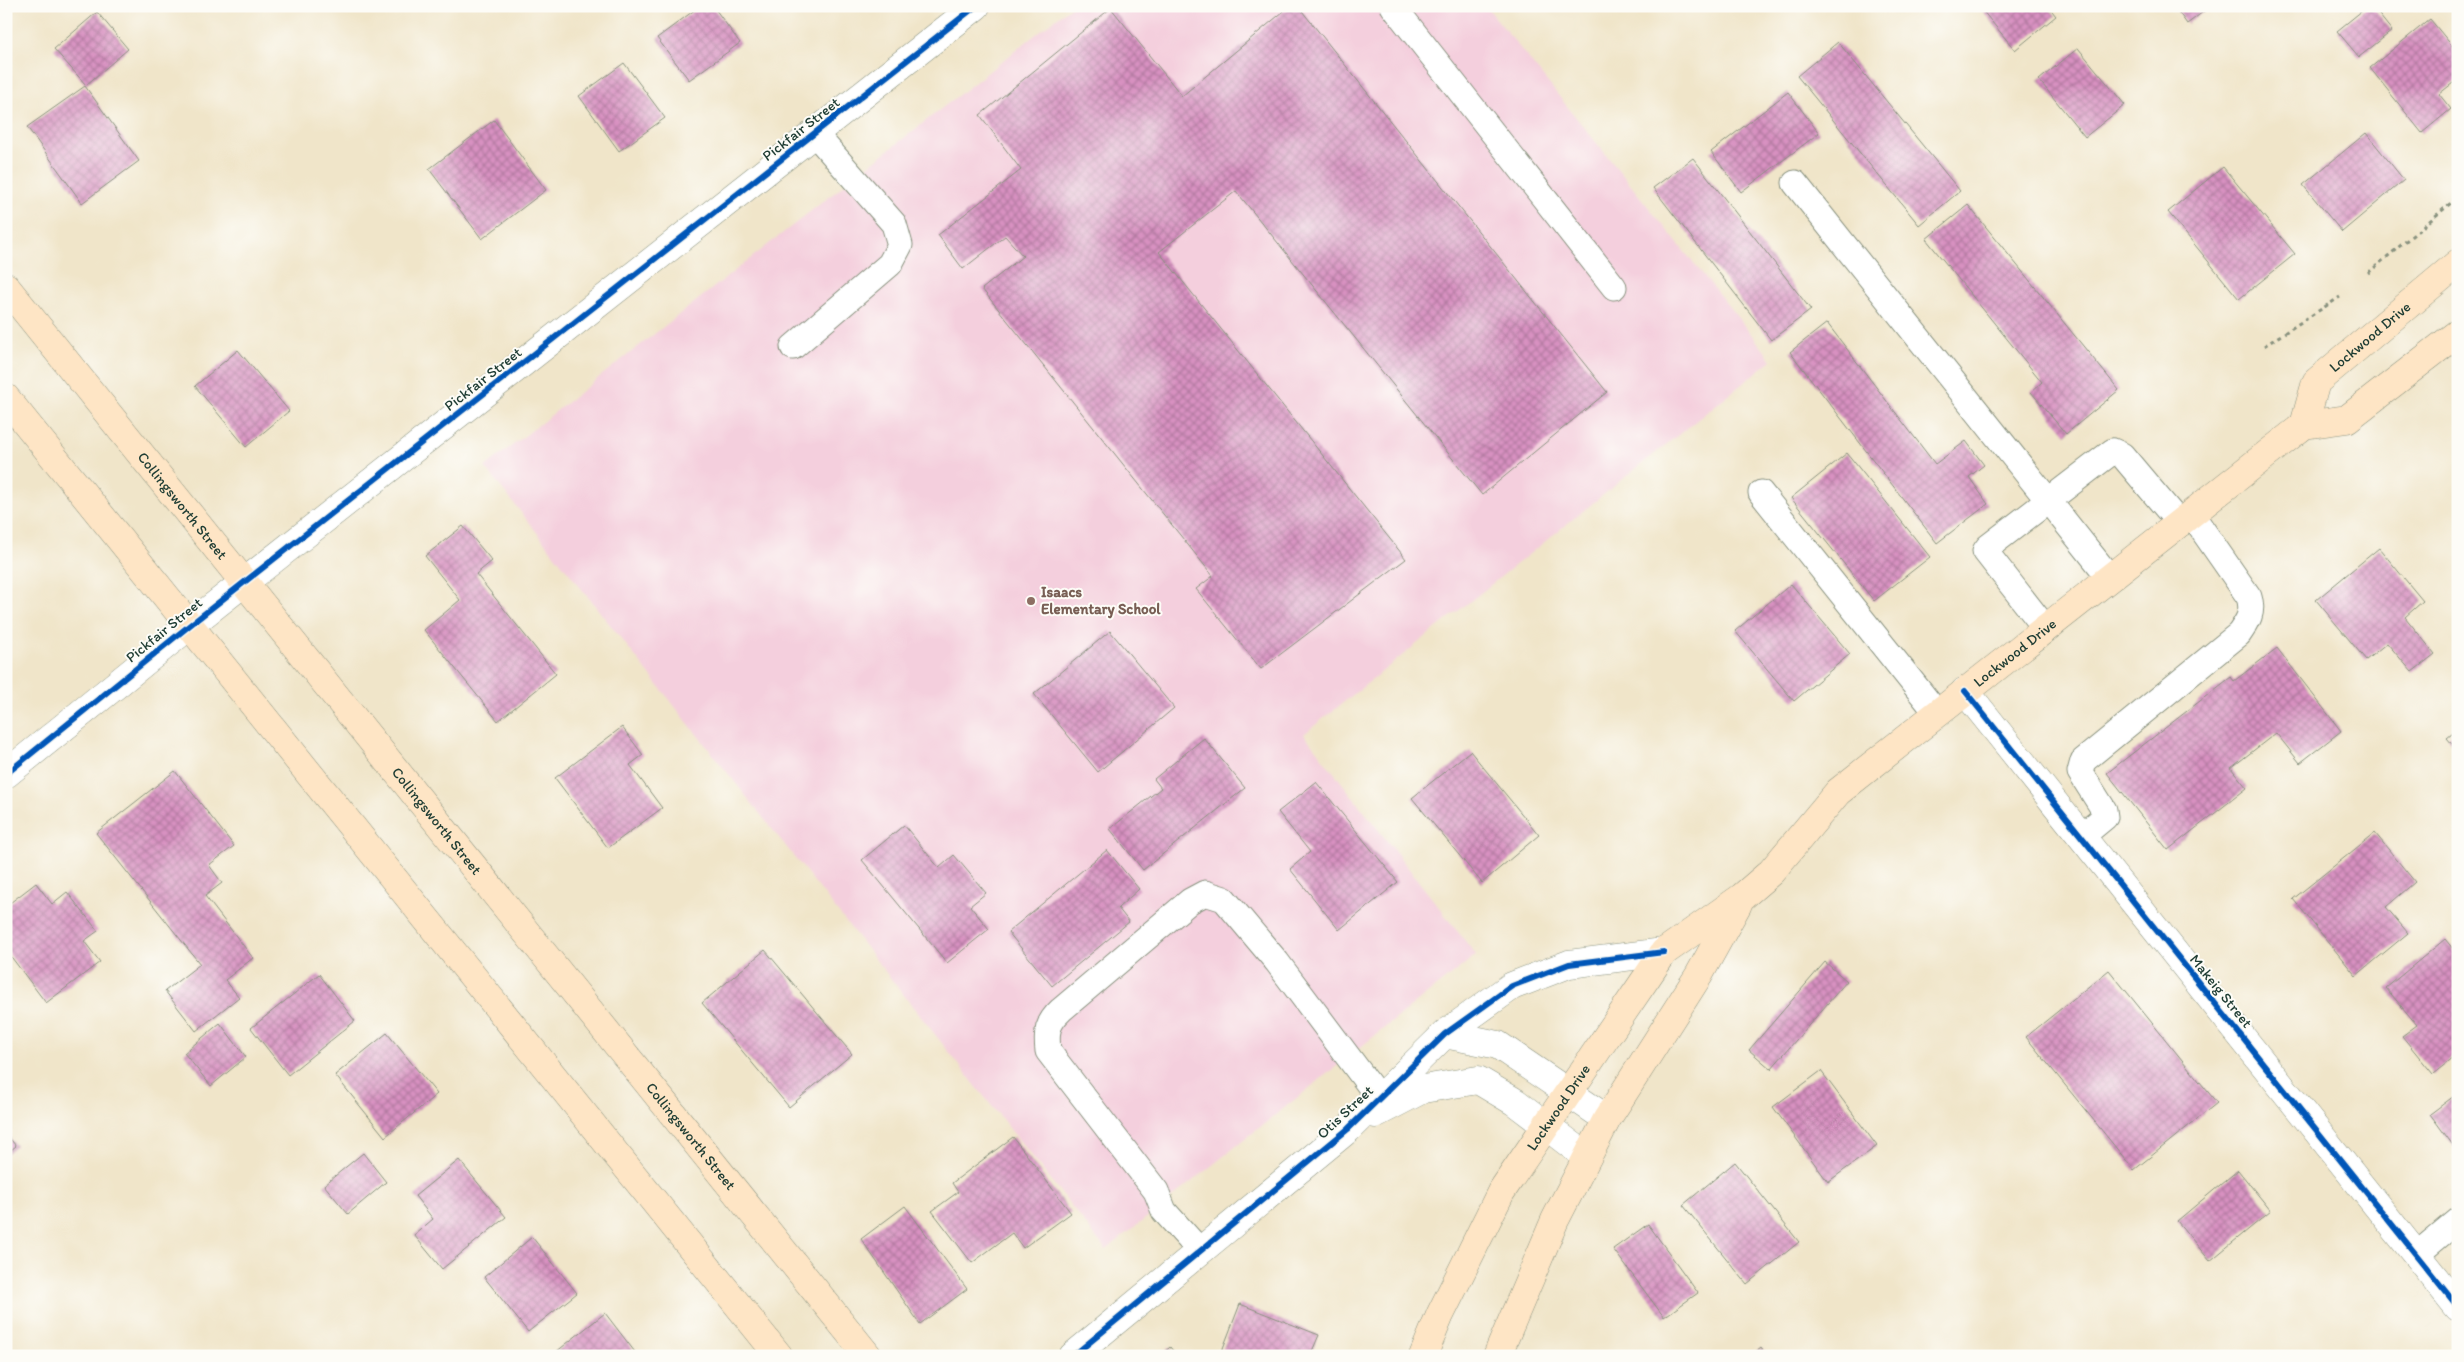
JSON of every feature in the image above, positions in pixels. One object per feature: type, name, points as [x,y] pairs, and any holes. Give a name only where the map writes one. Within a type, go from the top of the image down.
[{"type":"main road","name":"Lockwood Drive","points":[[2304,425],[2316,382],[2458,263]]},
{"type":"main road","name":"Collingsworth Street","points":[[6,287],[246,582],[868,1356]]},
{"type":"main road","name":"Lockwood Drive","points":[[1423,1356],[1440,1315],[1501,1192],[1664,952],[1742,897],[1772,872],[1838,792],[2304,425],[2347,418],[2458,333]]},
{"type":"main road","points":[[6,398],[779,1356]]},
{"type":"main road","name":"Lockwood Drive","points":[[1497,1356],[1555,1220],[1607,1119],[1699,975],[1742,897]]},
{"type":"street","name":"Pickfair Street","points":[[6,774],[190,625],[976,6]]},
{"type":"street","name":"Makeig Street","points":[[1965,691],[2458,1307]]},
{"type":"street","name":"Otis Street","points":[[1074,1356],[1348,1129],[1445,1034],[1512,986],[1569,964],[1664,952]]},
{"type":"street","points":[[1445,1034],[1498,1045],[1607,1119]]},
{"type":"street","name":"Otis Street","points":[[1348,1129],[1423,1089],[1478,1080],[1516,1102],[1588,1157]]},
{"type":"lane","points":[[1393,6],[1614,287]]},
{"type":"lane","points":[[793,347],[890,264],[900,245],[894,224],[814,134]]},
{"type":"lane","points":[[1795,183],[2110,578]]},
{"type":"lane","points":[[2046,629],[1985,551],[2048,500],[2114,451],[2122,455],[2186,519],[2250,597],[2252,607],[2249,620],[2239,634],[2082,761],[2080,772],[2104,810],[2105,817],[2082,836]]},
{"type":"lane","points":[[1761,493],[1937,713]]},
{"type":"lane","points":[[1200,1251],[1164,1211],[1156,1191],[1048,1051],[1046,1033],[1051,1020],[1062,1010],[1190,901],[1205,894],[1224,899],[1276,962],[1379,1098]]},
{"type":"lane","points":[[2416,1255],[2458,1220]]},
{"type":"path","points":[[2368,273],[2458,198]]},
{"type":"path","points":[[2264,346],[2340,297]]},
{"type":"shaded area","name":"Isaacs Elementary School","points":[[1072,6],[1486,6],[1772,360],[1304,734],[1476,955],[1106,1250],[485,467]]},
{"type":"building","points":[[700,6],[713,6],[740,43],[689,80],[657,38]]},
{"type":"building","points":[[1290,6],[1298,6],[1607,392],[1482,495],[1236,191],[1159,252],[1406,559],[1261,669],[1196,589],[1213,576],[982,289],[1023,256],[1005,236],[963,269],[938,235],[1021,170],[980,115],[1111,8],[1182,96]]},
{"type":"building","points":[[1987,6],[2048,6],[2056,16],[2015,50],[1982,10]]},
{"type":"building","points":[[2174,6],[2211,6],[2187,24]]},
{"type":"building","points":[[2368,6],[2372,6],[2392,31],[2359,57],[2337,31]]},
{"type":"building","points":[[97,12],[128,49],[86,85],[54,49]]},
{"type":"building","points":[[2430,19],[2458,53],[2458,79],[2439,94],[2451,109],[2422,133],[2370,68]]},
{"type":"building","points":[[1838,42],[1960,191],[1919,225],[1797,76]]},
{"type":"building","points":[[2078,48],[2125,105],[2085,137],[2039,80]]},
{"type":"building","points":[[624,63],[665,118],[619,151],[579,96]]},
{"type":"building","points":[[85,86],[139,161],[82,203],[27,127]]},
{"type":"building","points":[[1788,92],[1819,133],[1741,192],[1711,152]]},
{"type":"building","points":[[494,120],[546,190],[482,239],[429,169]]},
{"type":"building","points":[[2366,133],[2404,180],[2342,232],[2303,185]]},
{"type":"building","points":[[1693,158],[1811,310],[1771,340],[1653,188]]},
{"type":"building","points":[[2223,167],[2295,254],[2239,299],[2168,212]]},
{"type":"building","points":[[1968,205],[2119,390],[2066,434],[2031,392],[2042,382],[1926,239]]},
{"type":"building","points":[[1827,323],[1935,464],[1966,441],[1984,465],[1969,477],[1988,504],[1937,543],[1790,352]]},
{"type":"building","points":[[238,350],[289,411],[246,447],[195,386]]},
{"type":"building","points":[[1847,453],[1930,557],[1874,601],[1791,498]]},
{"type":"building","points":[[463,526],[492,561],[476,574],[556,674],[498,721],[424,630],[460,600],[425,556]]},
{"type":"building","points":[[2379,548],[2423,601],[2405,617],[2435,654],[2412,672],[2387,643],[2366,660],[2316,600]]},
{"type":"building","points":[[1791,584],[1850,654],[1794,701],[1735,631]]},
{"type":"building","points":[[1110,631],[1174,708],[1098,772],[1034,694]]},
{"type":"building","points":[[2277,648],[2341,731],[2300,763],[2276,733],[2231,768],[2247,788],[2168,850],[2107,773],[2231,677],[2234,681]]},
{"type":"building","points":[[622,727],[643,755],[630,765],[662,808],[608,848],[555,778]]},
{"type":"building","points":[[2458,729],[2458,751],[2447,738]]},
{"type":"building","points":[[1204,738],[1245,788],[1143,870],[1110,829],[1161,788],[1154,779]]},
{"type":"building","points":[[1470,751],[1539,835],[1482,883],[1412,798]]},
{"type":"building","points":[[175,771],[234,846],[209,865],[222,883],[205,896],[253,958],[225,980],[239,997],[196,1031],[165,991],[200,964],[96,833]]},
{"type":"building","points":[[1316,782],[1398,882],[1339,930],[1290,869],[1310,852],[1278,812]]},
{"type":"building","points":[[904,825],[939,868],[954,855],[986,893],[970,906],[989,929],[947,963],[862,860]]},
{"type":"building","points":[[2375,833],[2415,882],[2386,907],[2408,933],[2356,976],[2293,899]]},
{"type":"building","points":[[1107,850],[1139,889],[1118,908],[1129,922],[1052,986],[1008,932]]},
{"type":"building","points":[[36,883],[52,904],[67,892],[98,931],[84,941],[100,962],[46,1003],[6,950],[6,906]]},
{"type":"building","points":[[2445,939],[2458,955],[2458,1054],[2433,1074],[2402,1036],[2417,1025],[2386,988]]},
{"type":"building","points":[[765,950],[852,1054],[789,1107],[702,1003]]},
{"type":"building","points":[[1825,962],[1847,981],[1771,1069],[1749,1050]]},
{"type":"building","points":[[2109,970],[2217,1103],[2134,1170],[2026,1037]]},
{"type":"building","points":[[319,974],[355,1021],[288,1075],[251,1028]]},
{"type":"building","points":[[220,1023],[246,1057],[211,1086],[184,1053]]},
{"type":"building","points":[[387,1033],[437,1094],[385,1137],[335,1075]]},
{"type":"building","points":[[1821,1071],[1877,1146],[1828,1182],[1773,1107]]},
{"type":"building","points":[[2458,1093],[2458,1152],[2430,1114]]},
{"type":"building","points":[[6,1134],[16,1146],[6,1154]]},
{"type":"building","points":[[1013,1137],[1071,1213],[1023,1248],[1012,1233],[972,1263],[932,1211],[958,1192],[952,1183]]},
{"type":"building","points":[[363,1153],[386,1182],[348,1214],[324,1185]]},
{"type":"building","points":[[459,1160],[506,1217],[442,1269],[414,1235],[433,1219],[415,1196]]},
{"type":"building","points":[[1735,1162],[1799,1242],[1747,1284],[1683,1205]]},
{"type":"building","points":[[2238,1170],[2271,1211],[2210,1261],[2177,1221]]},
{"type":"building","points":[[905,1206],[967,1289],[920,1324],[861,1239]]},
{"type":"building","points":[[1648,1224],[1698,1293],[1664,1317],[1613,1249]]},
{"type":"building","points":[[532,1237],[577,1293],[528,1332],[484,1277]]},
{"type":"building","points":[[1240,1304],[1319,1335],[1310,1356],[1220,1356]]},
{"type":"building","points":[[605,1313],[638,1356],[551,1356]]},
{"type":"building","points":[[1170,1347],[1177,1356],[1160,1356]]},
{"type":"building","points":[[1761,1348],[1767,1356],[1751,1356]]},
{"type":"cycle path","points":[[6,774],[190,625],[976,6]]},
{"type":"cycle path","points":[[1965,691],[2458,1307]]},
{"type":"cycle path","points":[[1073,1356],[1348,1129],[1445,1034],[1512,986],[1569,964],[1664,952]]},
{"type":"place","name":"Isaacs Elementary School","points":[[1031,601]]}]
